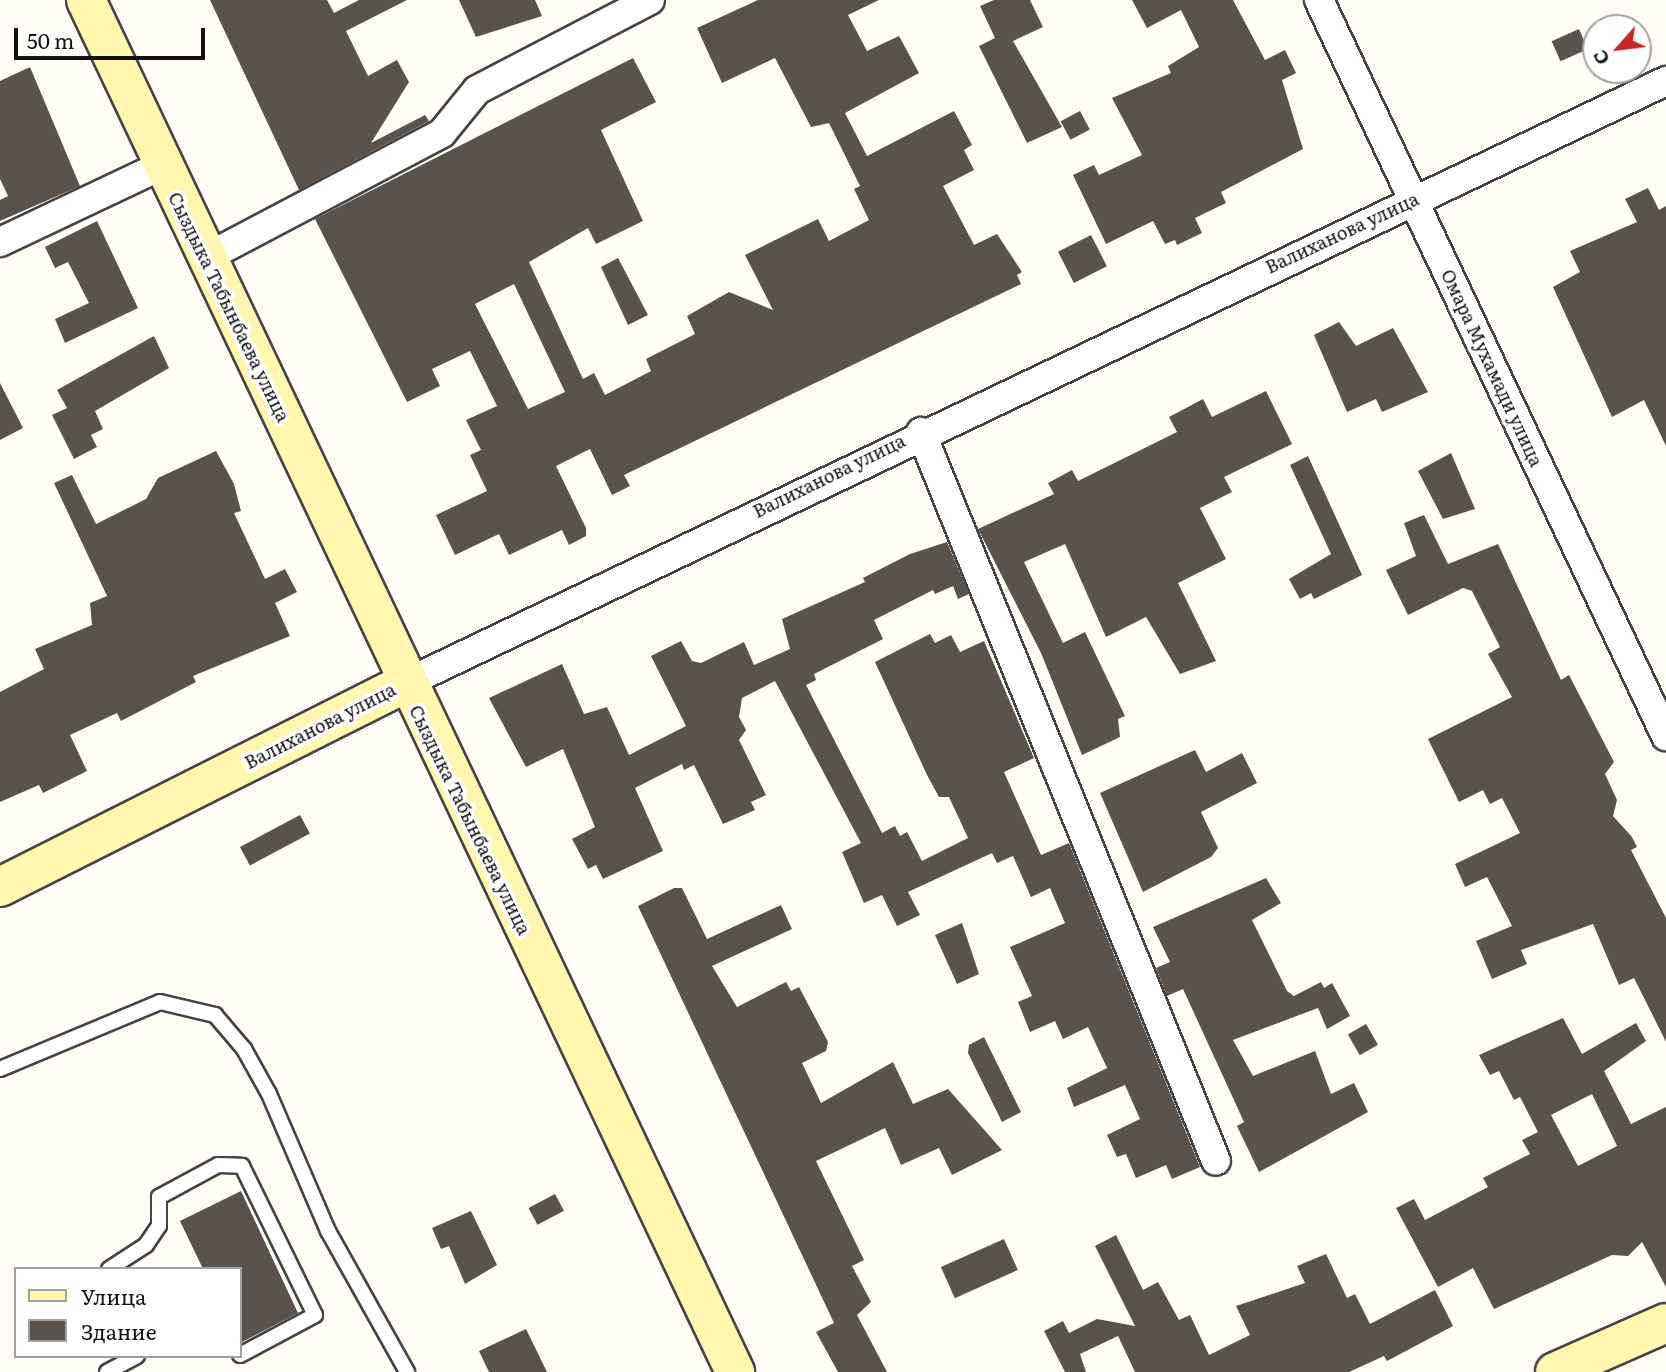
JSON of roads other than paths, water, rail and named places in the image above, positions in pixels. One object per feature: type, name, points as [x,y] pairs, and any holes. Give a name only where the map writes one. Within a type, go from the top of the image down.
[{"type":"street","name":"Сыздыка Табынбаева улица","points":[[86,0],[161,166],[209,256],[404,684],[735,1372]]},
{"type":"street","points":[[209,256],[442,133],[477,90],[650,0]]},
{"type":"street","name":"Омара Мухамади улица","points":[[1319,0],[1666,736]]},
{"type":"street","name":"Валиханова улица","points":[[0,887],[404,684],[920,432],[1666,81]]},
{"type":"street","points":[[0,242],[161,166]]},
{"type":"street","points":[[920,432],[1216,1161]]},
{"type":"street","points":[[1555,1372],[1666,1324]]},
{"type":"lane","points":[[0,1069],[160,1002],[215,1015],[244,1049],[269,1094],[328,1231],[407,1372]]},
{"type":"lane","points":[[112,1267],[146,1245],[159,1226],[159,1197],[218,1165],[242,1166],[315,1315],[242,1354]]},
{"type":"lane","points":[[107,1372],[127,1358]]}]
